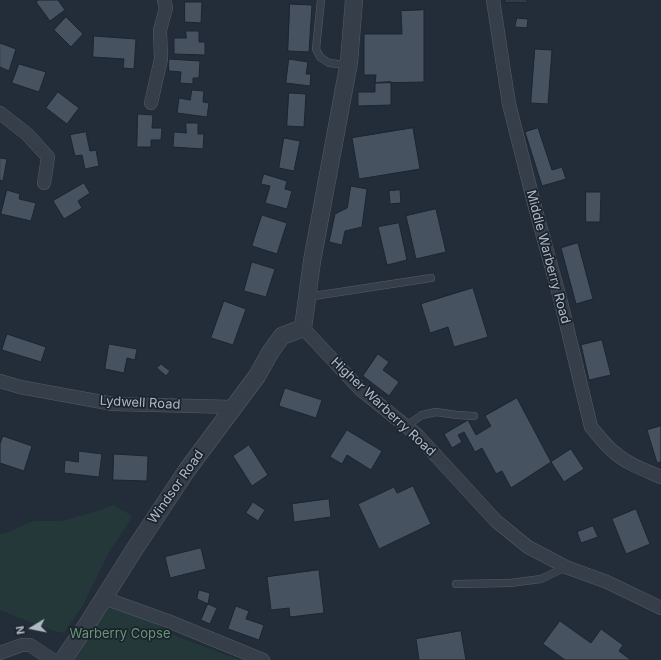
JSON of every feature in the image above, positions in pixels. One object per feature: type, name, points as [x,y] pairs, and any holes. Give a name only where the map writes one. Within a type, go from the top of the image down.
[{"type":"street","points":[[151,103],[161,59],[160,30],[166,8],[164,0]]},
{"type":"street","points":[[303,328],[312,261],[348,65],[354,0]]},
{"type":"street","name":"Middle Warberry Road","points":[[494,0],[509,104],[561,302],[591,427],[618,456],[661,477]]},
{"type":"street","points":[[0,113],[27,134],[48,157],[44,184]]},
{"type":"street","name":"Windsor Road","points":[[63,660],[182,477],[233,407],[258,376],[271,351],[282,336],[303,328]]},
{"type":"street","name":"Higher Warberry Road","points":[[303,328],[360,389],[417,435],[496,521],[528,547],[566,567],[607,582],[661,608]]},
{"type":"street","name":"Lydwell Road","points":[[0,381],[113,404],[233,407]]},
{"type":"street","points":[[104,598],[168,621],[262,660]]},
{"type":"street","points":[[0,654],[22,645],[30,645],[53,660]]},
{"type":"lane","points":[[321,0],[316,49],[320,57],[329,63],[348,65]]},
{"type":"lane","points":[[307,297],[431,278]]},
{"type":"lane","points":[[406,426],[422,415],[436,412],[457,416],[474,416]]},
{"type":"lane","points":[[456,584],[510,583],[541,578],[566,567]]},
{"type":"green space","points":[[113,505],[133,516],[109,552],[83,605],[64,633],[40,626],[0,610],[0,534],[6,533],[33,521],[62,521]]},
{"type":"green space","name":"Warberry Copse","points":[[111,598],[178,637],[240,660],[74,660]]},
{"type":"building","points":[[39,0],[58,0],[65,10],[50,21],[36,2]]},
{"type":"building","points":[[505,0],[527,0],[527,2],[505,2]]},
{"type":"building","points":[[185,2],[202,2],[201,23],[185,22]]},
{"type":"building","points":[[290,4],[312,5],[309,52],[288,51]]},
{"type":"building","points":[[424,10],[424,82],[375,83],[376,75],[364,75],[364,34],[402,34],[401,11]]},
{"type":"building","points":[[66,17],[83,34],[71,47],[54,30]]},
{"type":"building","points":[[517,18],[528,19],[527,28],[515,27]]},
{"type":"building","points":[[186,31],[199,31],[199,42],[205,42],[205,55],[174,54],[174,38],[186,38]]},
{"type":"building","points":[[94,36],[136,39],[134,69],[123,68],[124,59],[93,57]]},
{"type":"building","points":[[0,43],[16,49],[9,71],[0,67]]},
{"type":"building","points":[[535,49],[552,50],[548,104],[531,103]]},
{"type":"building","points":[[169,59],[200,61],[199,78],[193,78],[193,84],[180,83],[181,72],[169,71]]},
{"type":"building","points":[[289,59],[308,62],[306,74],[311,74],[310,86],[286,83]]},
{"type":"building","points":[[19,64],[46,72],[39,92],[12,83]]},
{"type":"building","points":[[391,82],[391,105],[358,106],[358,92],[375,92],[375,83]]},
{"type":"building","points":[[192,90],[204,91],[203,102],[209,103],[207,117],[177,113],[179,98],[190,100]]},
{"type":"building","points":[[58,92],[79,108],[67,124],[46,108]]},
{"type":"building","points":[[289,93],[306,94],[304,127],[287,126]]},
{"type":"building","points":[[138,114],[153,115],[152,128],[162,128],[161,140],[151,140],[151,147],[137,147]]},
{"type":"building","points":[[186,123],[198,123],[198,134],[204,134],[203,149],[173,147],[174,132],[186,133]]},
{"type":"building","points":[[413,128],[420,169],[359,179],[352,138]]},
{"type":"building","points":[[538,128],[552,170],[562,167],[566,179],[542,186],[525,132]]},
{"type":"building","points":[[86,132],[90,151],[96,150],[99,166],[85,169],[82,155],[75,156],[70,135]]},
{"type":"building","points":[[284,138],[300,141],[294,171],[279,168]]},
{"type":"building","points":[[0,158],[7,159],[3,181],[0,180]]},
{"type":"building","points":[[264,174],[287,181],[285,189],[292,191],[287,209],[265,203],[270,186],[261,184]]},
{"type":"building","points":[[84,183],[90,193],[78,201],[82,208],[64,219],[53,201]]},
{"type":"building","points":[[351,186],[367,189],[362,227],[345,231],[342,245],[329,242],[335,214],[347,208]]},
{"type":"building","points":[[7,190],[20,194],[19,199],[36,203],[31,221],[1,214]]},
{"type":"building","points":[[400,190],[401,203],[390,204],[389,191]]},
{"type":"building","points":[[586,192],[601,192],[600,222],[586,222]]},
{"type":"building","points":[[436,209],[446,252],[416,259],[406,216]]},
{"type":"building","points":[[262,215],[287,223],[277,254],[252,246]]},
{"type":"building","points":[[399,223],[407,260],[387,265],[378,227]]},
{"type":"building","points":[[578,243],[593,299],[576,304],[561,248]]},
{"type":"building","points":[[252,262],[275,269],[266,297],[244,291]]},
{"type":"building","points":[[473,288],[488,337],[454,347],[448,327],[430,333],[421,304]]},
{"type":"building","points":[[224,301],[246,309],[233,345],[211,338]]},
{"type":"building","points":[[7,334],[46,347],[41,362],[2,350]]},
{"type":"building","points":[[602,340],[611,375],[589,380],[581,345]]},
{"type":"building","points":[[109,344],[137,349],[135,360],[127,358],[124,373],[105,369]]},
{"type":"building","points":[[378,354],[389,362],[383,370],[399,382],[389,396],[363,376]]},
{"type":"building","points":[[161,364],[170,371],[166,376],[157,368]]},
{"type":"building","points":[[285,388],[322,400],[316,418],[279,406]]},
{"type":"building","points":[[517,398],[551,462],[511,488],[502,471],[496,474],[482,448],[475,452],[464,432],[458,435],[462,442],[452,448],[444,434],[468,420],[476,435],[491,426],[485,416]]},
{"type":"building","points":[[661,426],[661,462],[657,463],[647,430]]},
{"type":"building","points":[[347,430],[382,451],[371,470],[347,455],[342,464],[330,457]]},
{"type":"building","points":[[3,436],[32,446],[24,471],[0,463],[0,444]]},
{"type":"building","points":[[249,445],[268,475],[252,486],[233,456]]},
{"type":"building","points":[[571,449],[584,469],[564,482],[551,462]]},
{"type":"building","points":[[79,451],[102,454],[99,477],[64,473],[65,460],[78,462]]},
{"type":"building","points":[[114,454],[148,456],[147,481],[113,480]]},
{"type":"building","points":[[413,486],[431,524],[379,549],[358,504],[394,487],[397,493]]},
{"type":"building","points":[[329,499],[331,517],[294,522],[292,504]]},
{"type":"building","points":[[253,502],[265,510],[258,521],[246,513]]},
{"type":"building","points":[[636,509],[650,544],[626,554],[612,519]]},
{"type":"building","points":[[593,526],[598,537],[581,543],[577,532]]},
{"type":"building","points":[[201,548],[206,569],[170,578],[165,557]]},
{"type":"building","points":[[319,570],[324,613],[290,617],[289,608],[271,610],[267,577]]},
{"type":"building","points":[[199,590],[210,593],[208,604],[197,599]]},
{"type":"building","points":[[208,604],[217,608],[210,624],[201,620]]},
{"type":"building","points":[[236,606],[249,611],[246,619],[264,625],[259,640],[228,629]]},
{"type":"building","points":[[560,621],[591,643],[601,629],[623,645],[619,651],[631,660],[565,660],[543,644]]},
{"type":"building","points":[[461,631],[466,660],[419,660],[416,639]]}]
